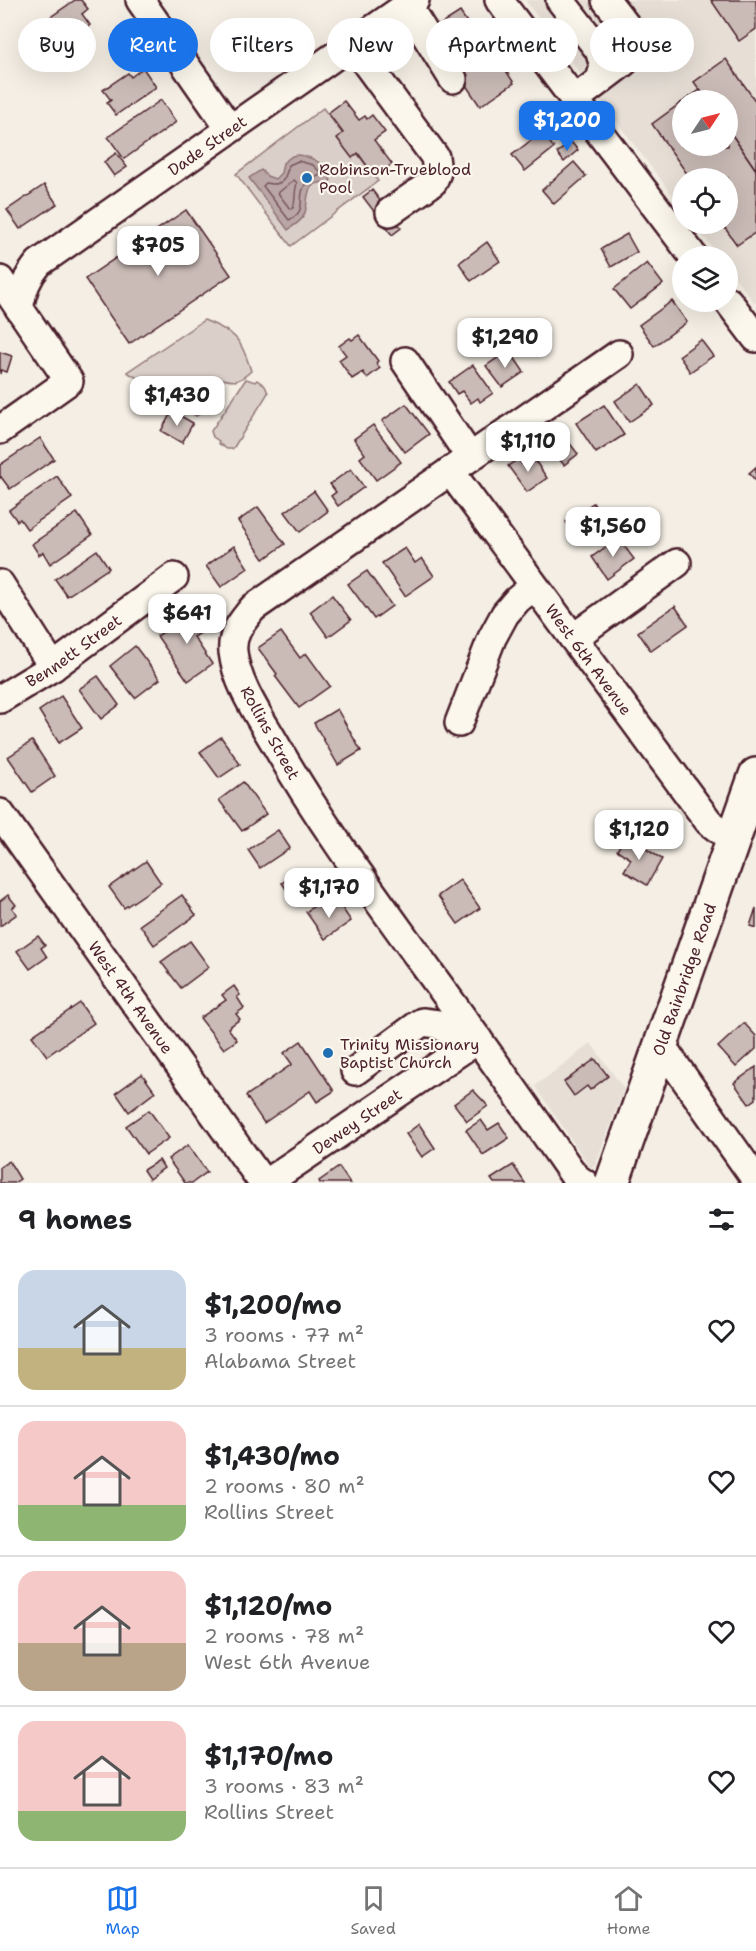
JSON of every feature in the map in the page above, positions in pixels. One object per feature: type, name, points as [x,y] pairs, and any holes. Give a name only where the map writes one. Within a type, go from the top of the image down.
[{"type":"main road","name":"Old Bainbridge Road","points":[[612,1183],[661,1045],[743,831],[756,775]]},
{"type":"street","points":[[140,0],[230,129]]},
{"type":"street","points":[[499,0],[685,246]]},
{"type":"street","points":[[560,0],[599,50],[604,66],[600,80]]},
{"type":"street","points":[[574,100],[624,62],[630,50],[631,39],[628,28],[606,0]]},
{"type":"street","points":[[411,3],[453,79]]},
{"type":"street","name":"Dade Street","points":[[389,18],[411,3]]},
{"type":"street","name":"Dade Street","points":[[19,308],[24,285],[39,263],[327,61]]},
{"type":"street","points":[[372,72],[435,158],[437,172],[433,182],[390,212]]},
{"type":"street","points":[[0,280],[69,381],[0,430]]},
{"type":"street","points":[[736,312],[756,338]]},
{"type":"street","name":"Rollins Street","points":[[584,1183],[575,1177],[474,1042],[338,845],[294,777],[246,692],[235,664],[233,650],[234,635],[253,608],[619,354]]},
{"type":"street","name":"West 6th Avenue","points":[[405,361],[460,464],[534,586],[709,822],[743,831]]},
{"type":"street","points":[[573,638],[677,563]]},
{"type":"street","name":"Bennett Street","points":[[0,699],[53,667],[174,577]]},
{"type":"street","points":[[0,584],[53,667]]},
{"type":"street","points":[[459,723],[492,638],[504,614],[534,586]]},
{"type":"street","name":"West 4th Avenue","points":[[0,813],[264,1183]]},
{"type":"street","points":[[355,1071],[422,1022],[438,1024],[474,1042]]},
{"type":"street","name":"Dewey Street","points":[[264,1183],[474,1042]]},
{"type":"street","points":[[661,1045],[756,1180]]},
{"type":"shaded area","points":[[525,0],[756,0],[756,305],[738,281],[738,246],[711,246],[702,234],[738,234],[738,168],[672,168],[672,195],[578,70],[578,18],[539,18]]},
{"type":"shaded area","name":"Robinson-Trueblood Pool","points":[[323,108],[378,181],[291,246],[236,174]]},
{"type":"shaded area","points":[[204,320],[236,338],[244,351],[251,371],[237,380],[229,381],[220,378],[214,380],[205,409],[196,416],[127,372]]},
{"type":"shaded area","points":[[246,379],[255,382],[257,380],[265,386],[268,393],[234,447],[227,449],[218,443],[219,441],[213,437],[211,431]]},
{"type":"shaded area","points":[[591,1043],[624,1089],[595,1166],[590,1167],[535,1086]]},
{"type":"water","points":[[298,155],[319,162],[331,180],[329,183],[319,183],[311,188],[303,217],[288,230],[249,178],[261,170],[267,176],[275,179],[281,173],[283,163],[292,156]]},
{"type":"building","points":[[75,0],[81,0],[88,9],[82,14],[85,18],[49,18]]},
{"type":"building","points":[[711,0],[756,0],[756,29],[739,41]]},
{"type":"building","points":[[460,12],[464,18],[451,18]]},
{"type":"building","points":[[726,59],[756,102],[756,170],[738,144],[738,90],[700,90],[694,82]]},
{"type":"building","points":[[138,72],[146,72],[156,87],[116,115],[107,103],[111,100],[103,90],[128,73],[131,77]]},
{"type":"building","points":[[465,72],[507,72],[514,83],[480,106],[459,75]]},
{"type":"building","points":[[161,100],[176,122],[124,159],[108,137]]},
{"type":"building","points":[[344,101],[359,120],[365,116],[367,119],[372,115],[385,132],[374,140],[392,164],[375,177],[358,153],[352,158],[337,138],[343,133],[328,113]]},
{"type":"building","points":[[672,109],[672,152],[652,124]]},
{"type":"building","points":[[542,132],[554,148],[525,171],[512,155]]},
{"type":"building","points":[[571,142],[578,150],[564,162],[557,153]]},
{"type":"building","points":[[738,144],[756,170],[756,232],[737,245],[729,234],[738,234],[738,168],[683,168],[675,156],[738,156]]},
{"type":"building","points":[[116,153],[127,167],[114,176],[104,162]]},
{"type":"building","points":[[574,162],[586,176],[554,204],[542,190]]},
{"type":"building","points":[[44,185],[57,204],[20,229],[7,210]]},
{"type":"building","points":[[372,190],[401,228],[392,235],[363,197]]},
{"type":"building","points":[[186,210],[231,275],[129,344],[85,279]]},
{"type":"building","points":[[627,234],[637,252],[611,267],[601,249]]},
{"type":"building","points":[[487,242],[500,261],[471,281],[459,263]]},
{"type":"building","points":[[647,263],[663,284],[630,309],[614,289]]},
{"type":"building","points":[[672,301],[672,312],[680,312],[687,322],[654,346],[639,325]]},
{"type":"building","points":[[359,335],[378,361],[376,363],[380,368],[367,378],[363,372],[352,379],[339,360],[346,355],[339,346]]},
{"type":"building","points":[[701,340],[713,356],[690,372],[679,356]]},
{"type":"building","points":[[509,350],[524,372],[502,387],[486,366]]},
{"type":"building","points":[[0,352],[12,356],[7,372],[1,370],[0,374]]},
{"type":"building","points":[[473,365],[493,393],[480,402],[478,398],[471,403],[462,391],[457,394],[449,382]]},
{"type":"building","points":[[640,384],[654,405],[629,422],[615,401]]},
{"type":"building","points":[[406,404],[429,434],[405,452],[382,421]]},
{"type":"building","points":[[604,405],[624,435],[596,453],[576,423]]},
{"type":"building","points":[[172,411],[193,423],[182,443],[161,431]]},
{"type":"building","points":[[373,425],[401,462],[376,480],[360,458],[365,454],[354,439]]},
{"type":"building","points":[[565,437],[578,454],[564,465],[551,449]]},
{"type":"building","points":[[40,438],[54,459],[10,489],[0,478],[0,465]]},
{"type":"building","points":[[532,456],[547,478],[527,492],[508,466],[518,459],[522,464]]},
{"type":"building","points":[[756,467],[756,481],[749,473]]},
{"type":"building","points":[[351,469],[364,487],[338,506],[331,496],[336,492],[330,484]]},
{"type":"building","points":[[57,476],[72,498],[27,529],[9,510]]},
{"type":"building","points":[[314,491],[328,511],[300,532],[285,512]]},
{"type":"building","points":[[593,503],[608,524],[581,543],[566,522]]},
{"type":"building","points":[[258,507],[285,544],[264,559],[238,521]]},
{"type":"building","points":[[77,513],[92,535],[50,564],[43,552],[39,555],[32,544]]},
{"type":"building","points":[[618,538],[634,559],[607,579],[592,557]]},
{"type":"building","points":[[234,546],[248,568],[221,587],[206,566]]},
{"type":"building","points":[[405,548],[415,563],[422,558],[434,576],[405,596],[382,563]]},
{"type":"building","points":[[97,550],[109,568],[67,596],[55,579]]},
{"type":"building","points":[[367,571],[392,606],[374,619],[348,584]]},
{"type":"building","points":[[332,595],[351,620],[328,637],[310,612]]},
{"type":"building","points":[[675,606],[688,625],[651,651],[638,632]]},
{"type":"building","points":[[198,609],[210,627],[194,637],[212,664],[188,681],[157,636]]},
{"type":"building","points":[[281,632],[300,658],[306,653],[330,686],[299,708],[258,648]]},
{"type":"building","points":[[135,646],[160,679],[135,698],[110,666]]},
{"type":"building","points":[[98,676],[119,705],[101,719],[79,689]]},
{"type":"building","points":[[61,696],[82,728],[59,743],[39,711]]},
{"type":"building","points":[[337,709],[361,751],[338,765],[314,723]]},
{"type":"building","points":[[221,737],[240,764],[219,778],[200,752]]},
{"type":"building","points":[[32,741],[55,776],[32,792],[8,757]]},
{"type":"building","points":[[243,782],[266,814],[242,831],[219,800]]},
{"type":"building","points":[[278,830],[290,848],[260,868],[248,850]]},
{"type":"building","points":[[626,836],[662,859],[647,885],[624,871],[631,859],[617,850]]},
{"type":"building","points":[[146,861],[161,883],[124,908],[109,887]]},
{"type":"building","points":[[301,870],[314,889],[295,902],[282,883]]},
{"type":"building","points":[[460,880],[480,908],[458,924],[438,896]]},
{"type":"building","points":[[8,895],[16,905],[12,908],[17,914],[0,926],[0,901]]},
{"type":"building","points":[[182,895],[196,915],[154,945],[140,925]]},
{"type":"building","points":[[338,902],[351,921],[325,939],[306,912],[317,904],[323,912]]},
{"type":"building","points":[[756,908],[756,928],[750,926]]},
{"type":"building","points":[[38,936],[45,945],[41,948],[47,957],[30,969],[17,951]]},
{"type":"building","points":[[190,941],[209,967],[181,988],[161,962]]},
{"type":"building","points":[[234,986],[240,995],[237,997],[244,1008],[236,1014],[240,1019],[228,1028],[237,1040],[224,1049],[200,1018],[226,1000],[222,995]]},
{"type":"building","points":[[80,1003],[94,1023],[47,1056],[32,1036]]},
{"type":"building","points":[[744,1023],[756,1036],[756,1049],[736,1067],[718,1047]]},
{"type":"building","points":[[301,1041],[334,1091],[317,1102],[310,1091],[264,1123],[246,1096],[292,1064],[284,1053]]},
{"type":"building","points":[[595,1059],[608,1076],[590,1090],[587,1086],[574,1096],[564,1082]]},
{"type":"building","points":[[756,1067],[756,1099],[749,1104],[734,1083]]},
{"type":"building","points":[[142,1074],[155,1092],[129,1112],[116,1093]]},
{"type":"building","points":[[473,1090],[488,1106],[467,1121],[454,1104]]},
{"type":"building","points":[[149,1110],[169,1138],[146,1154],[126,1126]]},
{"type":"building","points":[[481,1120],[488,1130],[499,1123],[509,1138],[483,1155],[466,1130]]},
{"type":"building","points":[[419,1124],[435,1148],[422,1157],[406,1134]]},
{"type":"building","points":[[188,1145],[207,1172],[192,1183],[185,1183],[168,1159]]},
{"type":"building","points":[[159,1160],[164,1168],[149,1179],[143,1170]]},
{"type":"building","points":[[9,1161],[20,1179],[14,1183],[0,1183],[0,1167]]},
{"type":"building","points":[[513,1165],[525,1183],[494,1183],[491,1179]]},
{"type":"building","points":[[339,1167],[350,1183],[320,1183],[319,1181]]},
{"type":"place","name":"Robinson-Trueblood Pool","points":[[307,178]]},
{"type":"place","name":"Trinity Missionary Baptist Church","points":[[328,1053]]}]
